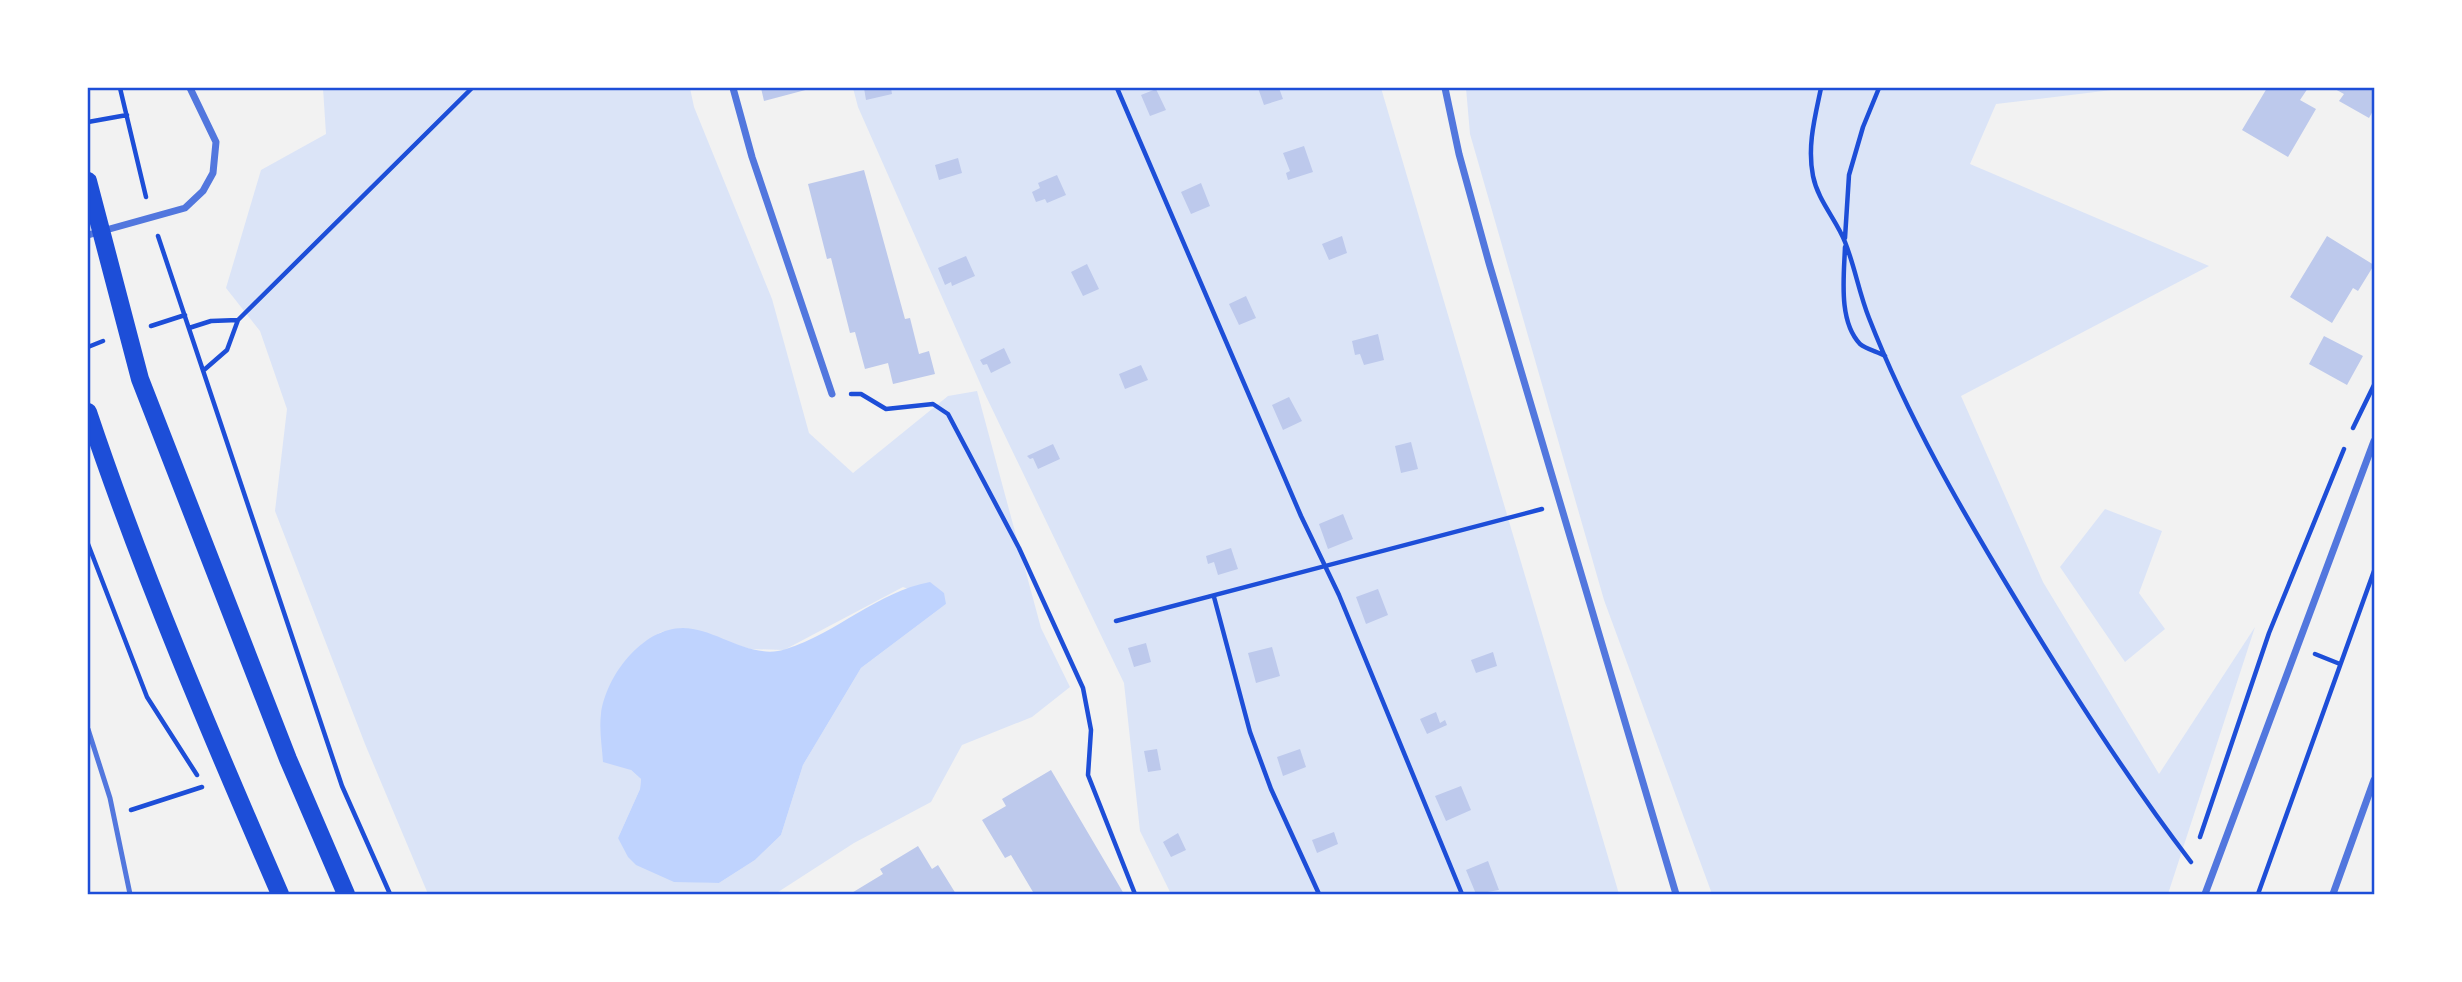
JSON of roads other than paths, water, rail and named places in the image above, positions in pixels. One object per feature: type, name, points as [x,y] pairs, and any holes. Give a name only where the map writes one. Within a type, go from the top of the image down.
[{"type":"main road","points":[[88,181],[94,233],[140,379],[278,735],[346,894]]},
{"type":"main road","points":[[88,412],[116,496],[185,673],[280,894]]},
{"type":"street","points":[[94,233],[185,208],[203,191],[213,173],[216,142],[190,88]]},
{"type":"street","points":[[733,88],[752,157],[832,394]]},
{"type":"street","points":[[1445,88],[1482,239],[1676,894]]},
{"type":"street","points":[[2205,894],[2375,440]]},
{"type":"street","points":[[2333,894],[2375,780]]},
{"type":"lane","points":[[88,729],[114,815],[130,894]]},
{"type":"water","points":[[930,582],[944,593],[946,604],[861,668],[803,765],[781,835],[755,860],[719,883],[674,882],[636,865],[628,857],[618,838],[640,789],[641,779],[631,770],[603,762],[600,720],[604,699],[618,670],[640,645],[668,630],[683,628],[708,633],[747,648],[773,652],[805,642],[892,594]]}]
